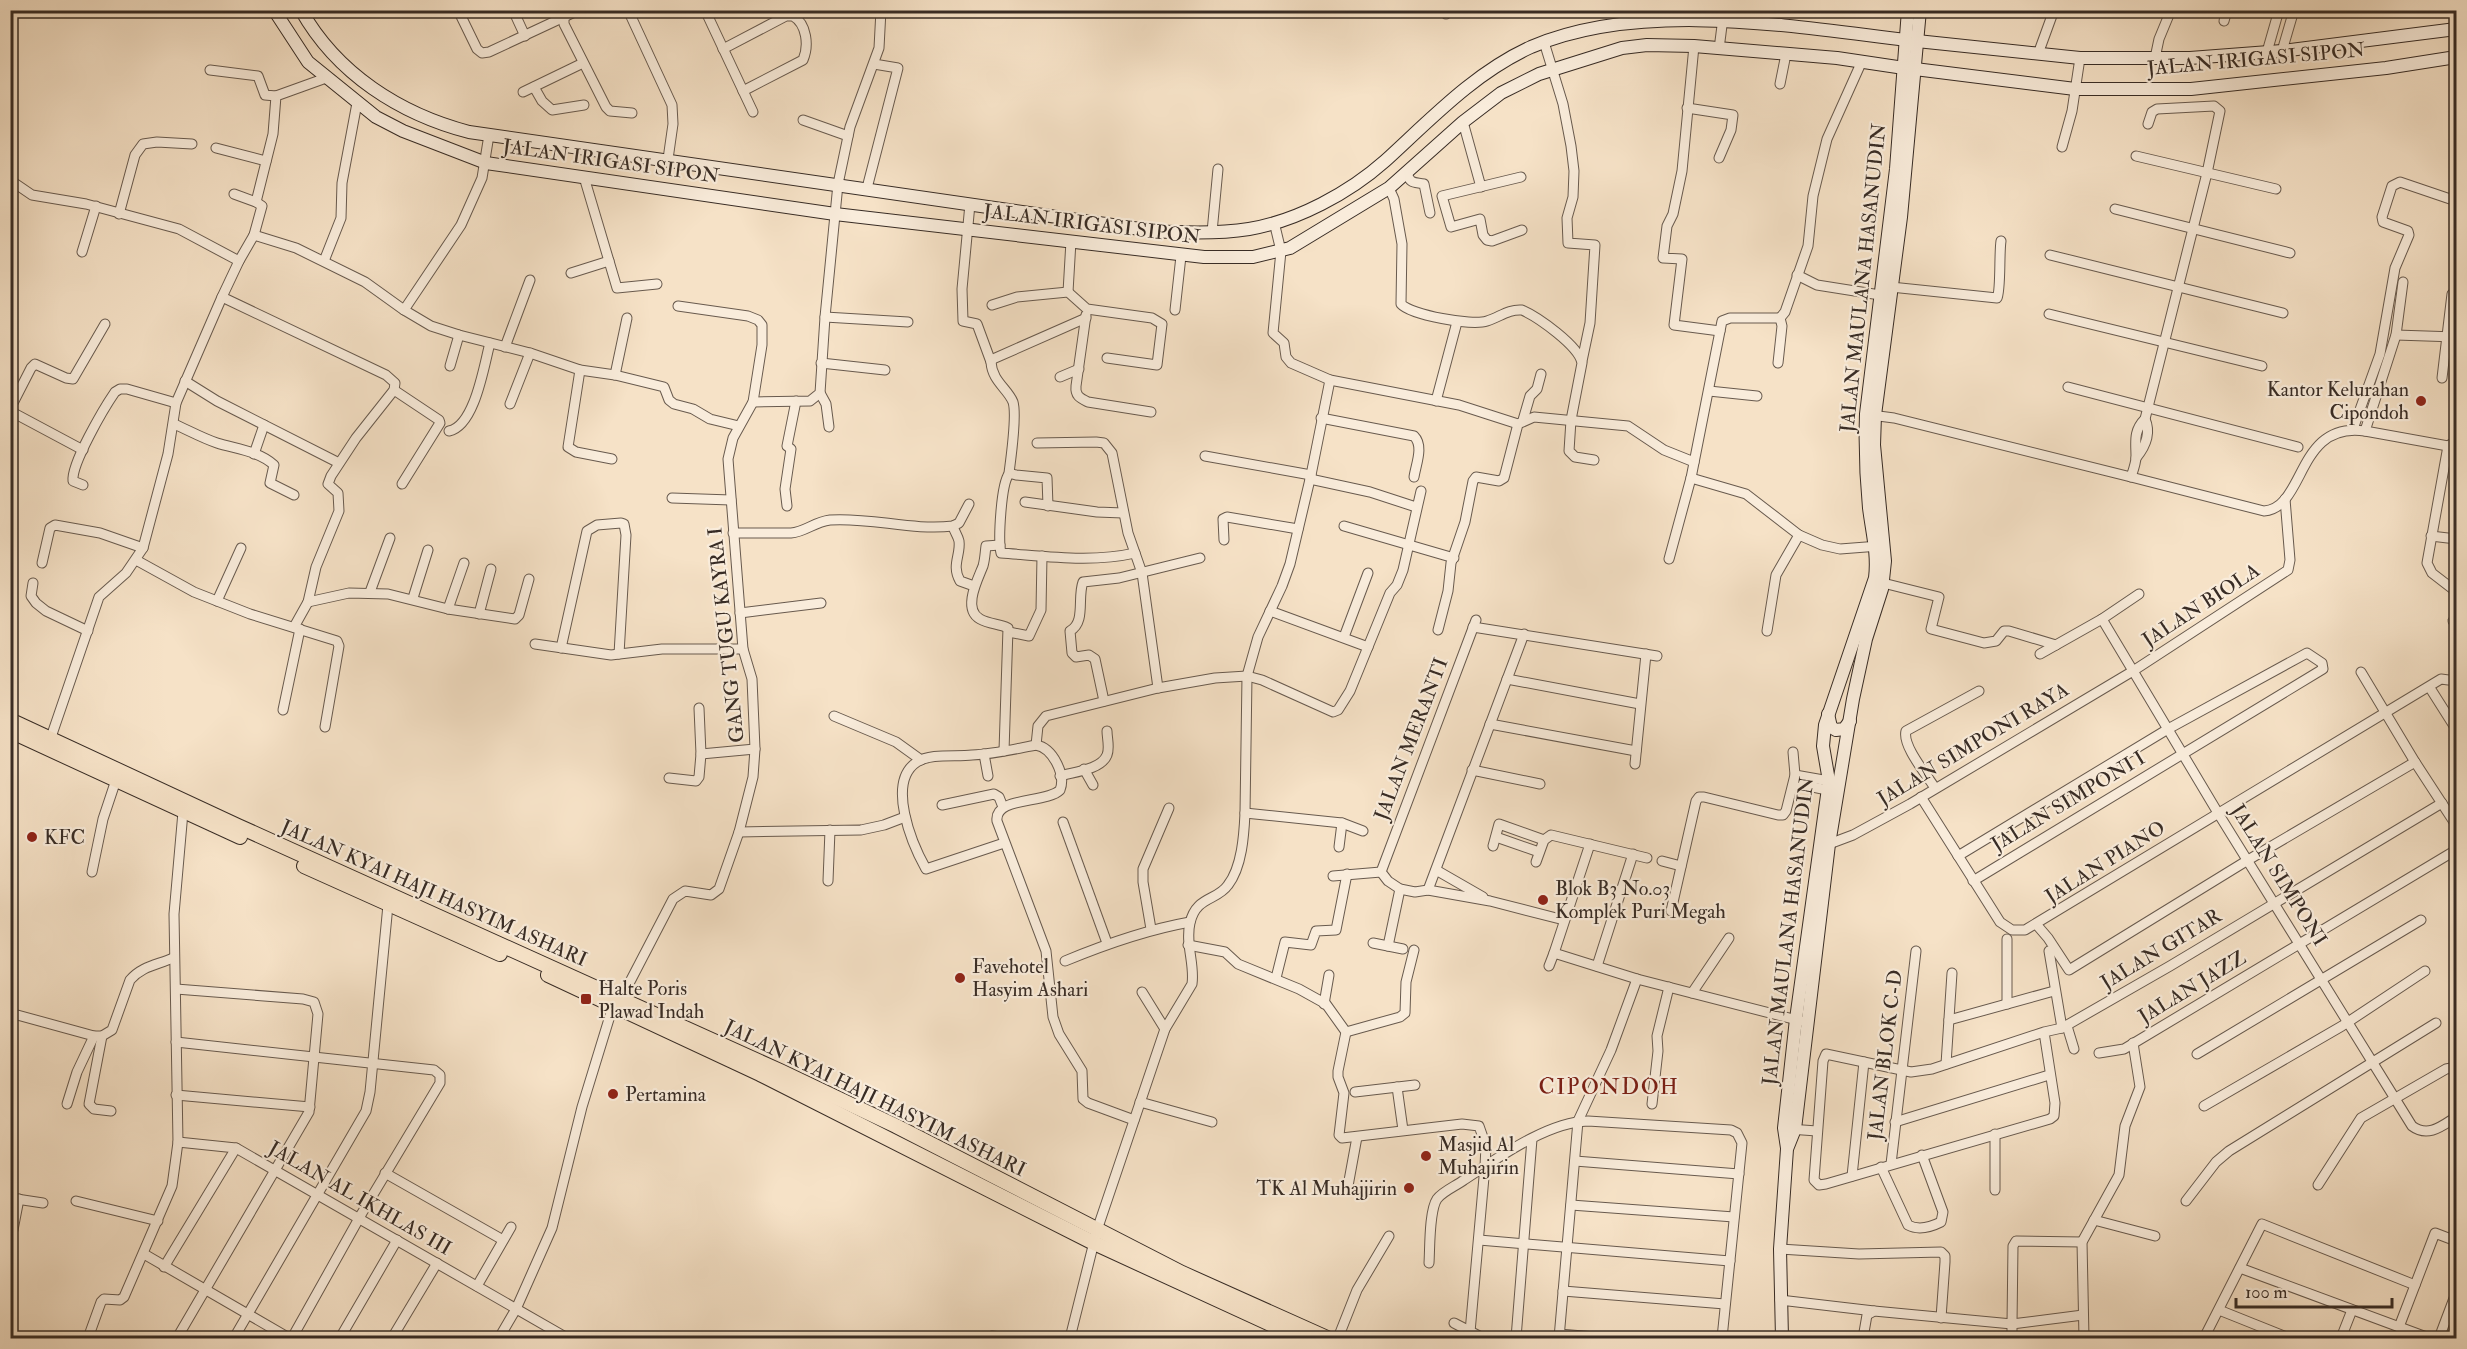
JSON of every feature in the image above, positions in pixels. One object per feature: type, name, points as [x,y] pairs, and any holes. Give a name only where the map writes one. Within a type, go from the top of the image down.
[{"type":"main road","name":"JALAN KYAI HAJI HASYIM ASHARI","points":[[10,720],[116,780],[183,812],[545,969],[663,1024],[896,1126],[1096,1237],[1293,1337]]},
{"type":"main road","name":"JALAN KYAI HAJI HASYIM ASHARI","points":[[10,731],[49,743],[388,900]]},
{"type":"main road","name":"JALAN KYAI HAJI HASYIM ASHARI","points":[[1096,1237],[1182,1272],[1327,1338]]},
{"type":"street","name":"JALAN IRIGASI SIPON","points":[[274,10],[284,29],[308,62],[357,103],[403,131],[486,161],[584,177],[1181,256],[1253,257],[1281,249],[1342,218],[1389,188],[1462,122],[1501,93],[1551,67],[1622,48],[1647,45],[1720,47],[1907,66],[2076,87],[2191,88],[2386,68],[2457,57]]},
{"type":"street","name":"JALAN IRIGASI SIPON","points":[[301,10],[331,51],[361,80],[387,101],[443,125],[489,136],[668,159],[838,186],[867,188],[970,207],[1154,231],[1212,232],[1275,225],[1321,204],[1383,163],[1461,91],[1500,63],[1598,25],[1693,15],[1723,17],[1908,42],[2080,60],[2190,58],[2282,51],[2457,29]]},
{"type":"street","points":[[458,10],[474,43],[482,53],[525,36],[564,14],[579,10]]},
{"type":"street","points":[[513,10],[525,36]]},
{"type":"street","points":[[628,10],[672,105],[673,124],[668,159]]},
{"type":"street","points":[[705,10],[753,112]]},
{"type":"street","points":[[829,427],[826,404],[820,393],[821,363],[838,186],[848,136],[879,48],[881,10]]},
{"type":"street","name":"JALAN MAULANA HASANUDIN","points":[[1810,956],[1823,785],[1823,746],[1828,713],[1871,593],[1876,568],[1867,488],[1865,444],[1874,415],[1901,217],[1908,10]]},
{"type":"street","name":"JALAN MAULANA HASANUDIN","points":[[1908,42],[1920,10]]},
{"type":"street","points":[[2038,54],[2054,10]]},
{"type":"street","points":[[2155,58],[2159,39],[2171,10]]},
{"type":"street","points":[[2224,21],[2227,10]]},
{"type":"street","points":[[2267,52],[2279,10]]},
{"type":"street","points":[[2282,51],[2294,10]]},
{"type":"street","points":[[564,14],[564,24],[607,110],[632,113]]},
{"type":"street","points":[[723,48],[786,16],[793,16],[803,26],[806,46],[802,60],[743,91]]},
{"type":"street","points":[[1720,47],[1723,17]]},
{"type":"street","points":[[1545,44],[1563,104],[1574,171],[1573,197],[1566,227],[1568,243],[1595,245],[1590,322],[1571,420],[1571,455],[1594,460]]},
{"type":"street","points":[[1694,46],[1682,171],[1673,214],[1667,226],[1663,258],[1682,259],[1674,325],[1720,331]]},
{"type":"street","points":[[1780,84],[1786,54]]},
{"type":"street","points":[[2062,147],[2080,60]]},
{"type":"street","points":[[1780,318],[1785,312],[1808,246],[1813,196],[1827,139],[1867,62]]},
{"type":"street","points":[[523,92],[583,63]]},
{"type":"street","points":[[867,188],[898,68],[874,64]]},
{"type":"street","name":"JALAN MAULANA HASANUDIN","points":[[1874,415],[1876,295],[1896,169],[1907,66]]},
{"type":"street","points":[[210,70],[258,76],[265,95],[276,96],[326,78]]},
{"type":"street","points":[[534,87],[542,101],[552,110],[584,105]]},
{"type":"street","points":[[256,202],[273,134],[276,96]]},
{"type":"street","points":[[377,116],[387,101]]},
{"type":"street","points":[[324,261],[340,218],[342,183],[357,103]]},
{"type":"street","points":[[2132,477],[2138,426],[2145,418],[2148,407],[2220,113],[2217,106],[2155,110],[2148,124]]},
{"type":"street","points":[[1687,108],[1733,115],[1731,130],[1719,158]]},
{"type":"street","points":[[802,120],[848,136]]},
{"type":"street","points":[[1462,122],[1481,187]]},
{"type":"street","points":[[404,310],[462,225],[479,188],[489,136]]},
{"type":"street","points":[[118,213],[135,155],[143,144],[157,142],[192,144]]},
{"type":"street","points":[[216,148],[266,161]]},
{"type":"street","points":[[2136,156],[2276,189]]},
{"type":"street","points":[[1212,232],[1218,169]]},
{"type":"street","points":[[1407,174],[1413,183],[1424,184],[1430,213]]},
{"type":"street","points":[[584,177],[617,288],[657,284]]},
{"type":"street","points":[[1521,177],[1442,196],[1451,226],[1480,219],[1483,235],[1487,240],[1492,241],[1522,230]]},
{"type":"street","points":[[10,180],[32,195],[96,206],[179,229],[239,261]]},
{"type":"street","points":[[2353,429],[2380,354],[2395,268],[2409,235],[2408,231],[2383,222],[2382,217],[2394,184],[2400,182],[2457,201]]},
{"type":"street","points":[[1389,188],[1394,199],[1402,244],[1401,304],[1410,310],[1457,322],[1480,322],[1515,309],[1522,310],[1574,348],[1581,357],[1582,363]]},
{"type":"street","points":[[49,743],[99,597],[126,573],[143,548],[168,454],[176,403],[222,297],[254,235],[263,210],[256,202],[234,194]]},
{"type":"street","points":[[82,252],[96,206]]},
{"type":"street","points":[[970,207],[962,289],[964,322],[977,324],[999,383],[1013,402],[1001,553],[1101,558],[1135,553]]},
{"type":"street","points":[[2115,209],[2290,253]]},
{"type":"street","points":[[1275,225],[1281,249],[1273,333],[1284,343],[1286,357],[1291,363],[1330,380],[1459,405],[1520,422],[1534,417],[1628,426],[1664,450],[1694,462]]},
{"type":"street","points":[[254,235],[296,248],[365,282],[431,326],[530,353],[580,370],[615,375],[664,387],[668,392],[669,400],[674,404],[693,409],[710,419],[739,426]]},
{"type":"street","points":[[1071,241],[1068,292],[1087,314]]},
{"type":"street","points":[[1891,287],[1997,298],[2000,290],[1998,277],[2001,241]]},
{"type":"street","points":[[2050,255],[2283,313]]},
{"type":"street","points":[[1174,310],[1181,256]]},
{"type":"street","points":[[571,273],[609,261]]},
{"type":"street","points":[[1797,275],[1817,285],[1876,295]]},
{"type":"street","points":[[505,346],[530,280]]},
{"type":"street","points":[[2364,430],[2396,334],[2403,282]]},
{"type":"street","points":[[992,305],[1017,297],[1068,292]]},
{"type":"street","points":[[2442,378],[2452,337],[2452,294]]},
{"type":"street","points":[[222,297],[393,380],[394,390],[339,463],[328,484],[338,493],[339,511],[316,567],[308,602],[297,628],[283,710]]},
{"type":"street","points":[[678,306],[748,316],[758,320],[762,325],[762,345],[753,402],[810,401],[820,393]]},
{"type":"street","points":[[991,362],[1087,314],[1152,318],[1162,324],[1157,365],[1107,358]]},
{"type":"street","points":[[1087,314],[1075,392],[1088,402],[1151,412]]},
{"type":"street","points":[[2049,314],[2262,366]]},
{"type":"street","points":[[825,317],[908,322]]},
{"type":"street","points":[[615,375],[627,318]]},
{"type":"street","points":[[1670,560],[1710,391],[1722,321],[1726,318],[1780,318]]},
{"type":"street","points":[[1778,363],[1782,326],[1780,318]]},
{"type":"street","points":[[1436,401],[1457,322]]},
{"type":"street","points":[[83,450],[10,410],[35,364],[73,379],[105,324]]},
{"type":"street","points":[[2396,334],[2452,337]]},
{"type":"street","points":[[450,366],[459,335]]},
{"type":"street","points":[[449,431],[464,422],[474,403],[490,343]]},
{"type":"street","points":[[510,404],[530,353]]},
{"type":"street","points":[[821,363],[885,370]]},
{"type":"street","points":[[1060,377],[1078,369]]},
{"type":"street","points":[[580,370],[568,447],[576,452],[612,459]]},
{"type":"street","points":[[1438,630],[1474,478],[1499,481],[1504,478],[1520,422],[1530,396],[1537,389],[1541,374]]},
{"type":"street","points":[[1070,1338],[1096,1237],[1165,1029],[1192,984],[1193,976],[1188,945],[1190,922],[1200,903],[1230,883],[1241,848],[1245,813],[1247,676],[1258,637],[1282,586],[1298,529],[1330,380]]},
{"type":"street","points":[[185,381],[217,401],[339,463]]},
{"type":"street","points":[[2068,387],[2298,447]]},
{"type":"street","points":[[83,485],[73,481],[72,478],[83,450],[106,406],[118,390],[136,391],[176,403]]},
{"type":"street","points":[[394,390],[439,420],[440,423],[402,484]]},
{"type":"street","points":[[1710,391],[1757,396]]},
{"type":"street","points":[[787,506],[784,489],[791,449],[787,446],[795,401]]},
{"type":"street","name":"GANG TUGU KAYRA I","points":[[499,1338],[516,1309],[552,1228],[582,1107],[617,1002],[673,898],[684,891],[711,895],[718,889],[740,832],[753,777],[755,749],[752,679],[743,649],[728,459],[733,438],[753,402]]},
{"type":"street","points":[[1874,415],[1894,418],[2264,511],[2277,509],[2313,452],[2328,436],[2353,429],[2452,444],[2427,557],[2428,568],[2454,590]]},
{"type":"street","points":[[1321,418],[1414,436],[1419,443],[1414,477]]},
{"type":"street","points":[[174,424],[215,442],[254,454],[274,465],[272,485],[294,495]]},
{"type":"street","points":[[254,454],[264,425]]},
{"type":"street","points":[[1037,443],[1087,441],[1104,443],[1112,453],[1123,513],[1142,573],[1158,688]]},
{"type":"street","points":[[1205,456],[1311,477],[1416,507]]},
{"type":"street","points":[[1009,474],[1047,478],[1048,506]]},
{"type":"street","points":[[1691,478],[1746,494],[1799,535],[1832,548],[1875,547]]},
{"type":"street","points":[[1036,745],[1038,726],[1046,716],[1158,688],[1215,678],[1247,676],[1262,680],[1336,712],[1350,691],[1390,593],[1397,585],[1421,491]]},
{"type":"street","points":[[672,498],[731,500]]},
{"type":"street","name":"JALAN BIOLA","points":[[2133,671],[2288,570],[2290,560],[2285,499]]},
{"type":"street","points":[[1025,502],[1096,512],[1123,513]]},
{"type":"street","points":[[734,533],[791,533],[798,532],[812,524],[832,520],[952,526],[959,523],[969,504]]},
{"type":"street","points":[[1224,540],[1223,519],[1227,517],[1298,529]]},
{"type":"street","points":[[561,648],[587,531],[597,525],[621,523],[624,524],[626,535],[619,654]]},
{"type":"street","points":[[42,563],[50,528],[55,525],[100,533],[143,548]]},
{"type":"street","points":[[952,526],[959,542],[956,559],[957,575],[960,581],[974,586]]},
{"type":"street","points":[[1344,526],[1454,558]]},
{"type":"street","points":[[1767,631],[1776,575],[1799,535]]},
{"type":"street","points":[[2431,536],[2457,538]]},
{"type":"street","points":[[370,592],[390,538]]},
{"type":"street","points":[[1000,545],[987,545],[982,569],[974,586],[973,607],[976,616],[983,621],[1008,628],[1009,632],[1004,751]]},
{"type":"street","name":"JALAN MAULANA HASANUDIN","points":[[1782,1338],[1780,1300],[1782,1249],[1798,1020],[1833,844],[1850,721],[1866,639],[1883,583],[1885,561],[1875,547]]},
{"type":"street","points":[[217,601],[240,548]]},
{"type":"street","points":[[413,598],[428,550]]},
{"type":"street","points":[[1009,632],[1029,636],[1037,622],[1041,610],[1042,555]]},
{"type":"street","points":[[1104,701],[1093,656],[1076,657],[1072,652],[1070,631],[1075,628],[1078,621],[1082,585],[1086,581],[1119,578],[1200,558]]},
{"type":"street","points":[[136,560],[194,592],[337,641],[339,646],[325,727]]},
{"type":"street","points":[[448,609],[464,563]]},
{"type":"street","points":[[479,614],[491,569]]},
{"type":"street","points":[[1344,637],[1368,573]]},
{"type":"street","points":[[308,602],[349,593],[370,592],[413,598],[448,609],[516,618],[529,579]]},
{"type":"street","points":[[33,583],[31,596],[40,606],[88,631]]},
{"type":"street","points":[[1883,583],[1939,597],[1931,629],[1984,643],[1996,641],[2004,631],[2009,631],[2056,645]]},
{"type":"street","points":[[2040,654],[2102,619],[2139,594]]},
{"type":"street","points":[[740,613],[821,603]]},
{"type":"street","points":[[1270,611],[1368,647]]},
{"type":"street","name":"JALAN SIMPONI","points":[[2102,619],[2218,813],[2412,1126],[2417,1130],[2436,1130],[2457,1117]]},
{"type":"street","name":"JALAN MERANTI","points":[[1381,872],[1474,623],[1524,634]]},
{"type":"street","points":[[1428,891],[1524,634],[1657,656]]},
{"type":"street","points":[[535,644],[603,655],[662,649],[743,649]]},
{"type":"street","name":"JALAN SIMPONI I","points":[[1958,856],[2168,729],[2307,652],[2322,663],[2323,669],[1973,881]]},
{"type":"street","points":[[1635,764],[1646,654]]},
{"type":"street","name":"JALAN SIMPONI RAYA","points":[[1833,844],[1921,797],[2133,671]]},
{"type":"street","points":[[2361,672],[2415,762],[2457,825]]},
{"type":"street","points":[[1507,679],[1640,704]]},
{"type":"street","name":"JALAN PIANO","points":[[2007,934],[2025,930],[2036,924],[2442,680],[2457,681]]},
{"type":"street","points":[[2430,688],[2457,729]]},
{"type":"street","points":[[1935,788],[1909,748],[1905,736],[1906,731],[1979,691]]},
{"type":"street","points":[[669,778],[698,779],[701,754],[699,708]]},
{"type":"street","points":[[1828,713],[1830,724],[1836,730],[1844,729],[1850,721]]},
{"type":"street","points":[[834,716],[896,742],[921,760]]},
{"type":"street","points":[[1490,724],[1636,751]]},
{"type":"street","points":[[1060,776],[1102,762],[1107,756],[1107,731]]},
{"type":"street","points":[[1823,746],[1830,738],[1836,737],[1842,742],[1845,752]]},
{"type":"street","points":[[1004,843],[926,869],[905,817],[902,796],[904,777],[915,763],[921,760],[984,754],[1036,745],[1049,750],[1062,786],[1056,794],[1003,807],[996,816],[1004,843],[1046,951],[1053,1017],[1059,1034],[1081,1068],[1083,1099],[1134,1120]]},
{"type":"street","points":[[701,754],[755,749]]},
{"type":"street","points":[[1671,911],[1696,801],[1699,797],[1783,815],[1798,780],[1793,752]]},
{"type":"street","points":[[984,754],[988,776]]},
{"type":"street","points":[[2036,924],[2069,970],[2248,860],[2415,762]]},
{"type":"street","points":[[1084,769],[1093,785]]},
{"type":"street","points":[[1472,771],[1540,784]]},
{"type":"street","points":[[92,872],[103,819],[116,780]]},
{"type":"street","points":[[1798,780],[1823,785]]},
{"type":"street","points":[[942,805],[994,794],[999,797],[1003,807]]},
{"type":"street","points":[[1921,797],[2007,934],[2007,1004]]},
{"type":"street","name":"JALAN GITAR","points":[[1903,1072],[1946,1064],[2064,1027],[2442,803]]},
{"type":"street","points":[[1151,929],[1143,882],[1143,868],[1169,808]]},
{"type":"street","points":[[88,1338],[101,1302],[104,1299],[120,1300],[124,1297],[172,1186],[178,1142],[176,989],[173,958],[174,894],[183,812]]},
{"type":"street","points":[[1245,813],[1342,823],[1363,831]]},
{"type":"street","points":[[740,832],[867,829],[905,817]]},
{"type":"street","points":[[1063,822],[1107,943]]},
{"type":"street","points":[[1339,847],[1342,823]]},
{"type":"street","points":[[1544,840],[1499,824],[1494,842],[1537,857],[1547,836],[1556,835],[1647,858]]},
{"type":"street","points":[[828,881],[830,830]]},
{"type":"street","points":[[1549,966],[1590,844]]},
{"type":"street","name":"JALAN JAZZ","points":[[2099,1053],[2120,1050],[2133,1043],[2457,850]]},
{"type":"street","points":[[1597,966],[1633,854]]},
{"type":"street","points":[[1662,861],[1681,866]]},
{"type":"street","points":[[1436,870],[1490,901]]},
{"type":"street","points":[[1333,876],[1381,872],[1388,881],[1400,889],[1490,901],[1564,920]]},
{"type":"street","points":[[1276,978],[1285,942],[1311,945],[1316,931],[1336,930],[1347,874]]},
{"type":"street","points":[[1388,946],[1400,889]]},
{"type":"street","points":[[234,1338],[366,1112],[388,900]]},
{"type":"street","points":[[2197,1054],[2421,920]]},
{"type":"street","points":[[1065,961],[1107,943],[1151,929],[1190,922]]},
{"type":"street","points":[[1692,993],[1729,938]]},
{"type":"street","points":[[1373,943],[1403,949]]},
{"type":"street","points":[[1188,945],[1225,952],[1238,964],[1276,978],[1324,1004],[1346,1032],[1338,1071],[1344,1093],[1339,1135],[1344,1138],[1462,1124],[1479,1126],[1486,1146],[1470,1332]]},
{"type":"street","points":[[1346,1032],[1400,1017],[1405,1013],[1406,982],[1414,950]]},
{"type":"street","name":"JALAN BLOK C-D","points":[[1886,1166],[1903,1072],[1916,951]]},
{"type":"street","points":[[2049,951],[2054,991],[2064,1027],[2074,1049]]},
{"type":"street","points":[[1554,953],[1637,979],[1798,1020]]},
{"type":"street","points":[[67,1104],[77,1072],[98,1036],[112,1030],[130,980],[142,968],[173,958]]},
{"type":"street","points":[[2204,1107],[2348,1021],[2425,971]]},
{"type":"street","points":[[1946,1064],[1952,973]]},
{"type":"street","points":[[1324,1004],[1329,975]]},
{"type":"street","points":[[1607,1338],[1559,1336],[1578,1121],[1611,1050],[1637,979]]},
{"type":"street","points":[[1652,1104],[1658,1051],[1657,1036],[1669,987]]},
{"type":"street","points":[[176,989],[303,999],[314,1002],[318,1014],[310,1107],[279,1166],[274,1170],[177,1338]]},
{"type":"street","points":[[1949,1020],[2054,991]]},
{"type":"street","points":[[1142,992],[1165,1029]]},
{"type":"street","points":[[10,1013],[98,1036]]},
{"type":"street","points":[[2187,1201],[2216,1162],[2229,1151],[2436,1023]]},
{"type":"street","points":[[1903,1072],[1831,1054],[1825,1055],[1817,1131],[1814,1174],[1816,1183],[1822,1185],[2050,1119],[2054,1116],[2055,1103],[2044,1032]]},
{"type":"street","points":[[98,1036],[89,1104],[94,1109],[111,1112]]},
{"type":"street","points":[[144,1254],[290,1338],[440,1083],[440,1075],[434,1070],[176,1042]]},
{"type":"street","points":[[2084,1338],[2082,1242],[2119,1175],[2125,1126],[2140,1087],[2133,1043]]},
{"type":"street","points":[[1852,1176],[1864,1062]]},
{"type":"street","points":[[2318,1185],[2361,1118],[2446,1069],[2457,1067]]},
{"type":"street","points":[[1895,1122],[2049,1075]]},
{"type":"street","points":[[1355,1092],[1415,1085]]},
{"type":"street","points":[[1397,1087],[1403,1130]]},
{"type":"street","points":[[176,1095],[310,1107]]},
{"type":"street","points":[[1140,1102],[1212,1122]]},
{"type":"street","points":[[1429,1263],[1433,1213],[1437,1199],[1485,1166],[1533,1139],[1564,1125],[1578,1121],[1731,1130],[1737,1133],[1742,1143],[1722,1338]]},
{"type":"street","points":[[1789,1129],[1817,1131]]},
{"type":"street","points":[[1995,1134],[1995,1190]]},
{"type":"street","points":[[1348,1186],[1357,1137]]},
{"type":"street","points":[[1516,1338],[1533,1139]]},
{"type":"street","name":"JALAN AL IKHLAS III","points":[[178,1142],[236,1148],[516,1309],[550,1334],[567,1338]]},
{"type":"street","points":[[164,1266],[236,1148]]},
{"type":"street","points":[[1886,1166],[1908,1225],[1915,1228],[1930,1226],[1941,1221],[1943,1212],[1922,1155]]},
{"type":"street","points":[[1575,1161],[1739,1174]]},
{"type":"street","points":[[385,1173],[503,1240]]},
{"type":"street","points":[[10,1232],[13,1230],[15,1198],[43,1203]]},
{"type":"street","points":[[76,1201],[158,1221]]},
{"type":"street","points":[[1571,1204],[1734,1217]]},
{"type":"street","points":[[2094,1220],[2155,1236]]},
{"type":"street","points":[[2204,1338],[2262,1224],[2415,1285]]},
{"type":"street","points":[[477,1286],[511,1227]]},
{"type":"street","points":[[2399,1328],[2435,1233],[2457,1241]]},
{"type":"street","points":[[1338,1338],[1357,1290],[1389,1236]]},
{"type":"street","points":[[340,1338],[397,1240]]},
{"type":"street","points":[[1479,1240],[1730,1261]]},
{"type":"street","points":[[2012,1338],[2013,1246],[2016,1241],[2082,1242]]},
{"type":"street","points":[[1782,1249],[1859,1254],[1941,1252],[1945,1256],[1941,1318]]},
{"type":"street","points":[[392,1338],[436,1263]]},
{"type":"street","points":[[2240,1268],[2428,1338]]},
{"type":"street","points":[[1563,1291],[1725,1304]]},
{"type":"street","points":[[2439,1338],[2457,1293]]},
{"type":"street","points":[[1780,1300],[2012,1324],[2083,1315]]},
{"type":"street","points":[[2219,1310],[2289,1338]]},
{"type":"street","points":[[2341,1338],[2352,1310]]},
{"type":"street","points":[[1863,1338],[1867,1316],[1874,1311]]},
{"type":"street","points":[[1454,1323],[1483,1338]]},
{"type":"street","points":[[991,1338],[992,1335],[1006,1337]]},
{"type":"street","points":[[10,1337],[18,1338]]},
{"type":"place","name":"Kantor Kelurahan Cipondoh","points":[[2421,401]]},
{"type":"place","name":"KFC","points":[[32,837]]},
{"type":"place","name":"Blok B3 No.03 Komplek Puri Megah","points":[[1543,900]]},
{"type":"place","name":"Favehotel Hasyim Ashari","points":[[960,978]]},
{"type":"place","name":"Halte Poris Plawad Indah","points":[[586,999]]},
{"type":"place","name":"Pertamina","points":[[613,1094]]},
{"type":"place","name":"Masjid Al Muhajirin","points":[[1426,1156]]},
{"type":"place","name":"TK Al Muhajjirin","points":[[1409,1188]]},
{"type":"district","name":"CIPONDOH","points":[[1609,1087]]}]
